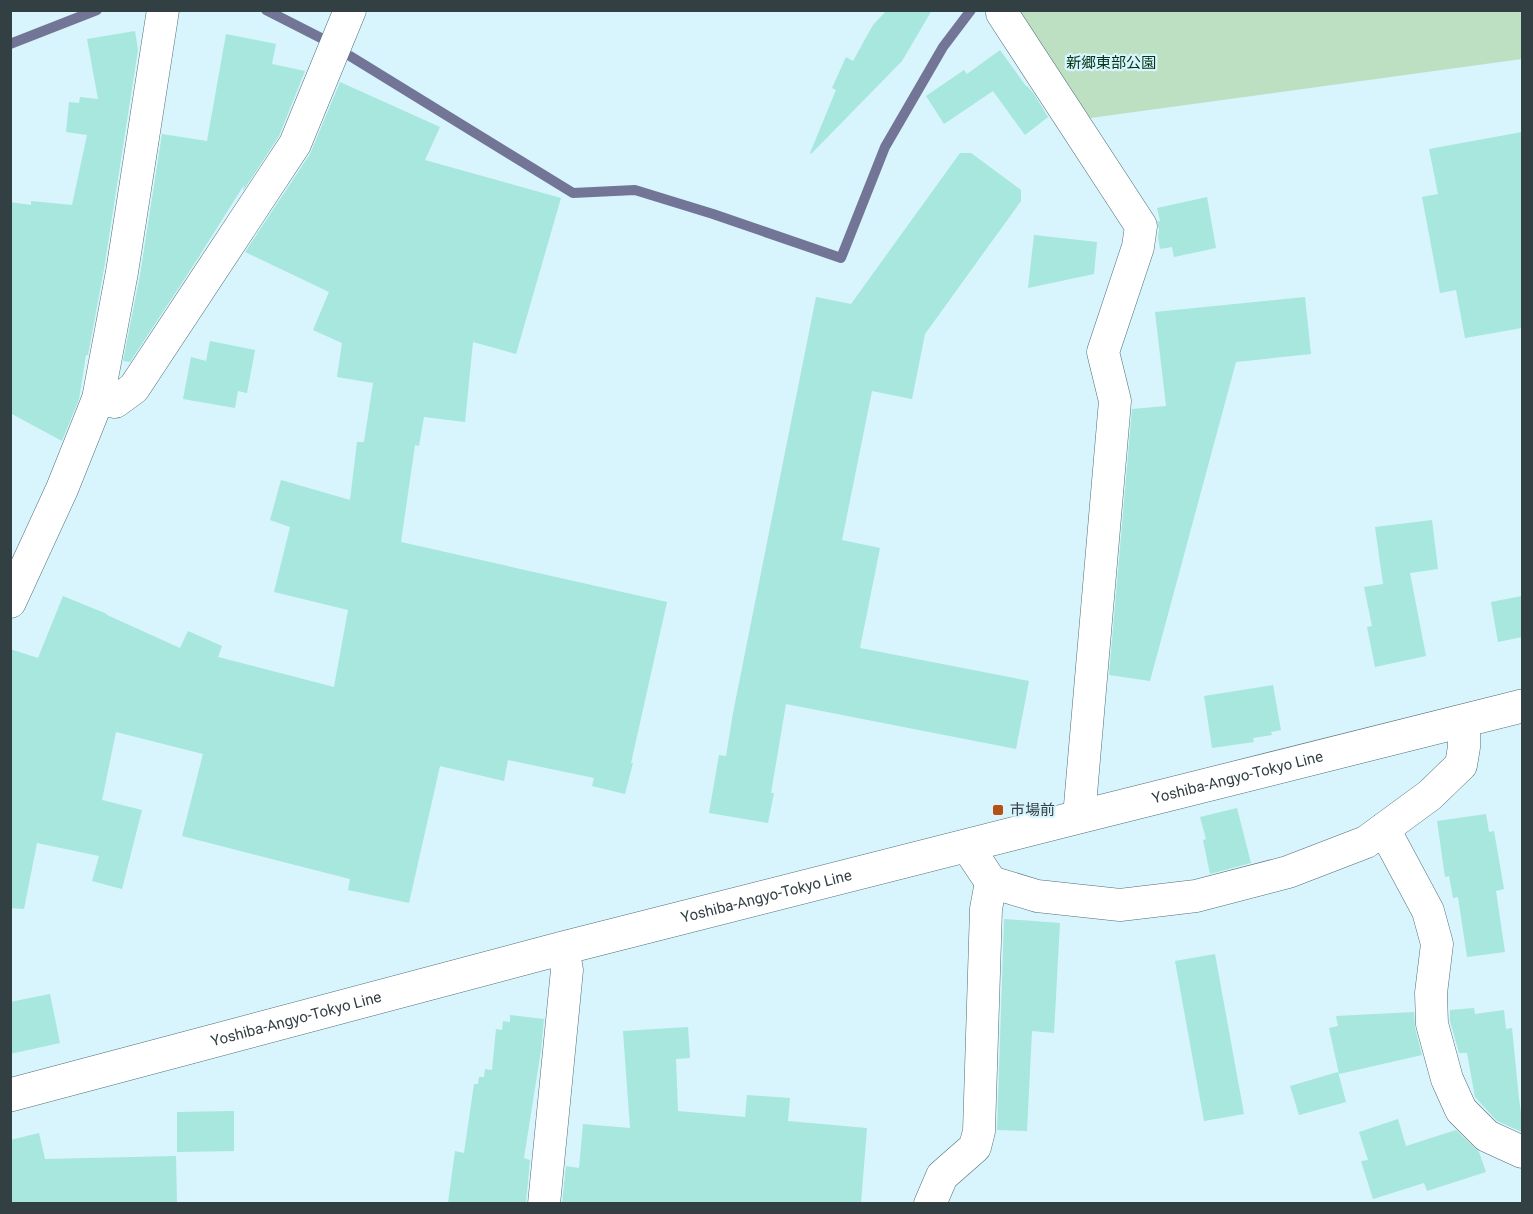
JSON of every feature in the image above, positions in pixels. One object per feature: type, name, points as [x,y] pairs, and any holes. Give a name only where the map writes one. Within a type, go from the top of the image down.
[{"type":"main road","name":"Yoshiba-Angyo-Tokyo Line","points":[[10,1095],[563,948],[1522,706]]},
{"type":"street","points":[[10,602],[62,489],[98,399],[122,272],[163,10]]},
{"type":"street","points":[[98,399],[115,402],[134,388],[295,144],[350,10]]},
{"type":"street","points":[[1002,13],[1141,226],[1138,247],[1103,352],[1115,401],[1079,817]]},
{"type":"street","points":[[967,846],[991,882],[1037,896],[1120,905],[1196,896],[1288,872],[1366,842],[1430,795],[1461,765],[1464,721]]},
{"type":"street","points":[[1384,829],[1428,911],[1437,944],[1431,993],[1432,1024],[1447,1079],[1461,1110],[1487,1136],[1522,1152]]},
{"type":"street","points":[[930,1203],[942,1176],[975,1147],[980,1131],[986,909],[991,882]]},
{"type":"street","points":[[544,1203],[567,970],[563,948]]},
{"type":"green space","name":"新郷東部公園","points":[[1019,11],[1522,11],[1522,59],[1083,119]]},
{"type":"building","points":[[887,10],[932,10],[902,61],[811,154],[836,90],[832,88],[846,57],[853,61],[873,25]]},
{"type":"building","points":[[135,31],[138,50],[104,269],[79,399],[62,441],[10,413],[10,202],[31,205],[31,201],[72,205],[87,135],[66,132],[69,102],[79,103],[80,97],[98,99],[87,39]]},
{"type":"building","points":[[226,34],[276,44],[272,64],[305,71],[279,136],[243,191],[244,185],[130,362],[123,361],[140,275],[162,134],[207,141]]},
{"type":"building","points":[[1000,50],[1034,94],[1048,117],[1025,135],[993,91],[944,124],[926,96],[964,70],[967,74]]},
{"type":"building","points":[[340,82],[440,127],[425,160],[561,198],[516,354],[473,342],[465,422],[424,417],[419,446],[415,445],[401,542],[667,602],[625,794],[592,786],[594,778],[508,760],[504,781],[440,766],[409,903],[348,890],[350,879],[182,836],[203,754],[116,732],[102,800],[142,810],[122,889],[92,881],[99,856],[37,843],[24,909],[10,908],[10,649],[38,658],[63,596],[180,648],[188,631],[222,646],[218,657],[334,687],[348,610],[274,592],[290,527],[270,520],[281,480],[350,500],[357,442],[364,442],[373,383],[337,377],[342,343],[313,330],[329,292],[245,252],[310,154]]},
{"type":"building","points":[[1522,132],[1522,328],[1465,338],[1456,290],[1440,293],[1422,197],[1438,194],[1429,149]]},
{"type":"building","points":[[960,153],[971,153],[1021,190],[1021,201],[925,334],[912,399],[872,391],[842,540],[880,548],[860,648],[1029,681],[1016,749],[786,704],[768,823],[709,813],[719,755],[726,756],[816,297],[851,304]]},
{"type":"building","points":[[1207,197],[1216,248],[1174,257],[1172,247],[1160,249],[1157,222],[1160,221],[1157,208]]},
{"type":"building","points":[[1034,235],[1097,242],[1094,274],[1028,288]]},
{"type":"building","points":[[1305,297],[1311,354],[1236,362],[1150,681],[1109,675],[1132,409],[1166,406],[1155,312]]},
{"type":"building","points":[[210,341],[255,350],[247,393],[238,391],[235,408],[183,399],[191,357],[206,361]]},
{"type":"building","points":[[1432,520],[1438,569],[1410,573],[1426,656],[1375,667],[1367,627],[1372,626],[1364,587],[1383,584],[1375,527]]},
{"type":"building","points":[[1522,596],[1522,637],[1498,642],[1491,602]]},
{"type":"building","points":[[1273,685],[1281,730],[1271,732],[1272,735],[1253,738],[1254,742],[1212,748],[1204,696]]},
{"type":"building","points":[[1237,808],[1251,863],[1210,874],[1203,840],[1206,839],[1200,817]]},
{"type":"building","points":[[1486,814],[1489,832],[1494,831],[1504,889],[1496,891],[1505,952],[1467,957],[1458,897],[1453,898],[1449,876],[1445,877],[1437,821]]},
{"type":"building","points":[[1004,919],[1060,923],[1054,1033],[1032,1031],[1027,1131],[997,1130]]},
{"type":"building","points":[[1215,954],[1244,1114],[1204,1121],[1175,961]]},
{"type":"building","points":[[50,994],[60,1043],[10,1054],[10,1002]]},
{"type":"building","points":[[1474,1008],[1475,1014],[1504,1010],[1506,1029],[1512,1028],[1522,1132],[1497,1121],[1475,1097],[1467,1053],[1459,1053],[1450,1021],[1450,1010]]},
{"type":"building","points":[[1414,1012],[1415,1028],[1422,1055],[1339,1074],[1329,1028],[1338,1026],[1336,1016]]},
{"type":"building","points":[[510,1015],[544,1019],[524,1158],[530,1160],[526,1203],[448,1203],[455,1151],[464,1153],[474,1084],[478,1084],[479,1077],[484,1077],[485,1069],[492,1070],[496,1029],[502,1030],[503,1021],[510,1022]]},
{"type":"building","points":[[688,1027],[690,1058],[676,1059],[678,1111],[745,1117],[747,1095],[790,1098],[788,1121],[867,1128],[861,1203],[562,1203],[566,1166],[579,1168],[583,1124],[630,1128],[623,1031]]},
{"type":"building","points":[[1338,1072],[1346,1102],[1299,1115],[1290,1086]]},
{"type":"building","points":[[234,1111],[234,1151],[177,1152],[177,1112]]},
{"type":"building","points":[[1398,1119],[1406,1146],[1456,1130],[1479,1152],[1486,1172],[1427,1191],[1424,1183],[1373,1199],[1361,1161],[1368,1160],[1359,1132]]},
{"type":"building","points":[[39,1133],[45,1159],[176,1156],[177,1203],[10,1203],[10,1140]]},
{"type":"waterway","points":[[10,44],[97,10]]},
{"type":"waterway","points":[[266,10],[321,38]]},
{"type":"waterway","points":[[350,56],[573,193],[635,190],[841,258],[885,147],[943,47],[971,10]]},
{"type":"place","name":"市場前","points":[[998,810]]}]
